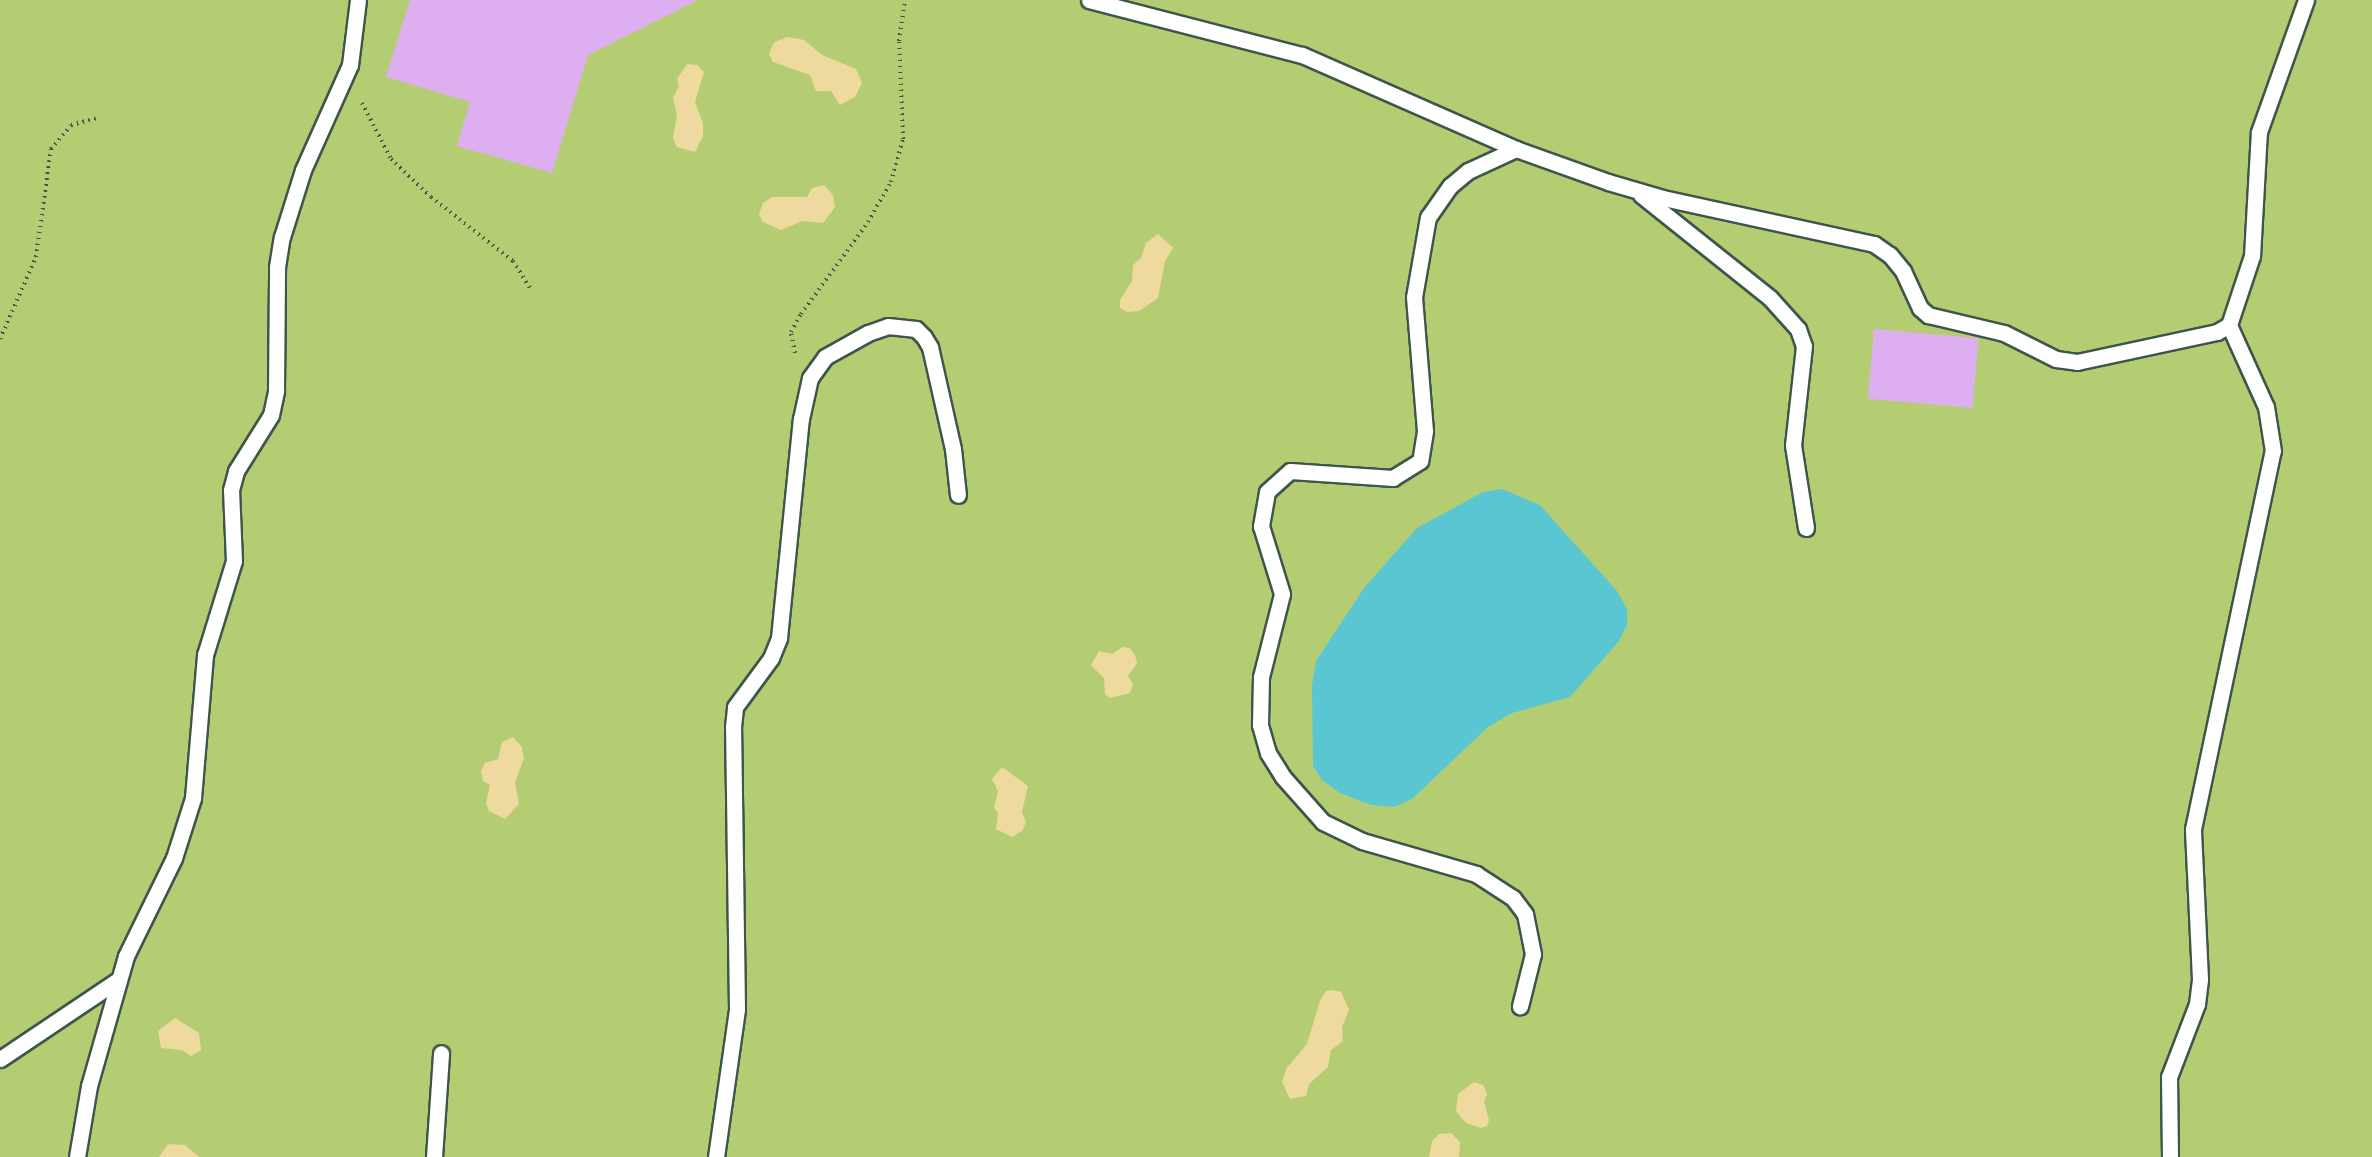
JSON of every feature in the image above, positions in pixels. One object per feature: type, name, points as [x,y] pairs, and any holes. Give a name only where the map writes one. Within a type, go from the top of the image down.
[{"type":"lane","points":[[77,1157],[89,1086],[118,980],[139,923],[174,858],[193,798],[205,655],[234,561],[231,490],[236,471],[271,414],[276,391],[277,267],[282,237],[303,170],[350,65],[358,0]]},
{"type":"lane","points":[[1089,0],[1302,56],[1516,149],[1634,189],[1874,244],[1890,255],[1903,271],[1920,308],[1928,315],[2004,333],[2056,359],[2102,359],[2217,332],[2229,325],[2252,256],[2259,132],[2306,0]]},
{"type":"lane","points":[[1516,149],[1468,171],[1443,194],[1428,217],[1416,273],[1413,321],[1425,431],[1420,461],[1393,477],[1290,471],[1268,492],[1261,526],[1282,594],[1261,677],[1260,725],[1268,753],[1283,777],[1323,822],[1362,841],[1476,874],[1513,898],[1525,914],[1533,954],[1520,1006]]},
{"type":"lane","points":[[1634,189],[1770,298],[1798,328],[1804,346],[1793,446],[1806,528]]},
{"type":"lane","points":[[2170,1157],[2169,1077],[2197,1004],[2200,979],[2193,829],[2273,451],[2266,407],[2229,325]]},
{"type":"lane","points":[[716,1157],[737,1009],[733,727],[735,707],[771,658],[779,638],[801,419],[810,378],[825,357],[868,333],[888,326],[916,329],[930,347],[957,469],[958,495]]},
{"type":"lane","points":[[0,1059],[118,980]]},
{"type":"lane","points":[[434,1157],[441,1053]]},
{"type":"path","points":[[810,378],[798,362],[791,332],[868,222],[897,163],[904,120],[899,41],[904,0]]},
{"type":"path","points":[[350,65],[362,102],[391,159],[431,197],[513,261],[530,288]]},
{"type":"path","points":[[0,339],[36,257],[51,149],[71,125],[98,118]]},
{"type":"green space","points":[[0,0],[2372,0],[2372,1157],[0,1157]]},
{"type":"sand","points":[[788,37],[804,40],[822,55],[856,69],[862,83],[855,97],[840,105],[831,91],[816,91],[810,75],[773,62],[769,54],[774,42]]},
{"type":"sand","points":[[687,64],[697,65],[704,72],[695,102],[703,123],[703,136],[695,152],[677,147],[673,138],[677,115],[673,98],[679,86],[677,79]]},
{"type":"sand","points":[[824,185],[833,195],[835,207],[823,223],[802,221],[781,230],[763,222],[759,214],[763,203],[772,197],[807,197],[812,188]]},
{"type":"sand","points":[[1158,234],[1173,248],[1165,261],[1158,298],[1139,311],[1127,312],[1120,308],[1120,300],[1132,281],[1133,265],[1141,258],[1146,243]]},
{"type":"sand","points":[[1123,647],[1130,648],[1135,655],[1137,663],[1128,676],[1133,685],[1130,693],[1110,698],[1105,694],[1104,678],[1091,665],[1099,651],[1112,654]]},
{"type":"sand","points":[[513,737],[522,747],[524,758],[515,782],[519,804],[505,819],[489,811],[486,803],[490,785],[483,781],[481,771],[485,763],[498,759],[502,742]]},
{"type":"sand","points":[[1002,767],[1028,786],[1022,812],[1026,822],[1022,831],[1012,837],[996,829],[998,813],[994,808],[998,791],[992,779]]},
{"type":"sand","points":[[1326,991],[1341,992],[1349,1010],[1342,1027],[1343,1041],[1331,1050],[1328,1067],[1309,1084],[1306,1096],[1290,1099],[1282,1082],[1286,1069],[1307,1044],[1320,1001]]},
{"type":"sand","points":[[175,1018],[199,1033],[201,1050],[191,1056],[182,1050],[161,1048],[158,1031]]},
{"type":"sand","points":[[1474,1082],[1483,1085],[1487,1094],[1484,1102],[1489,1120],[1487,1126],[1481,1128],[1466,1123],[1456,1111],[1458,1094]]},
{"type":"sand","points":[[1451,1133],[1460,1142],[1459,1157],[1429,1157],[1432,1141],[1439,1134]]},
{"type":"sand","points":[[168,1144],[185,1145],[199,1157],[159,1157]]},
{"type":"water","points":[[1502,489],[1540,505],[1617,591],[1627,609],[1627,625],[1619,641],[1570,697],[1512,713],[1488,727],[1412,799],[1394,807],[1371,805],[1340,793],[1322,780],[1313,766],[1312,685],[1316,661],[1364,588],[1417,528],[1483,492]]},
{"type":"building","points":[[410,0],[698,0],[588,55],[552,173],[457,146],[470,102],[386,77]]},
{"type":"building","points":[[1874,329],[1979,338],[1972,408],[1868,399]]}]
